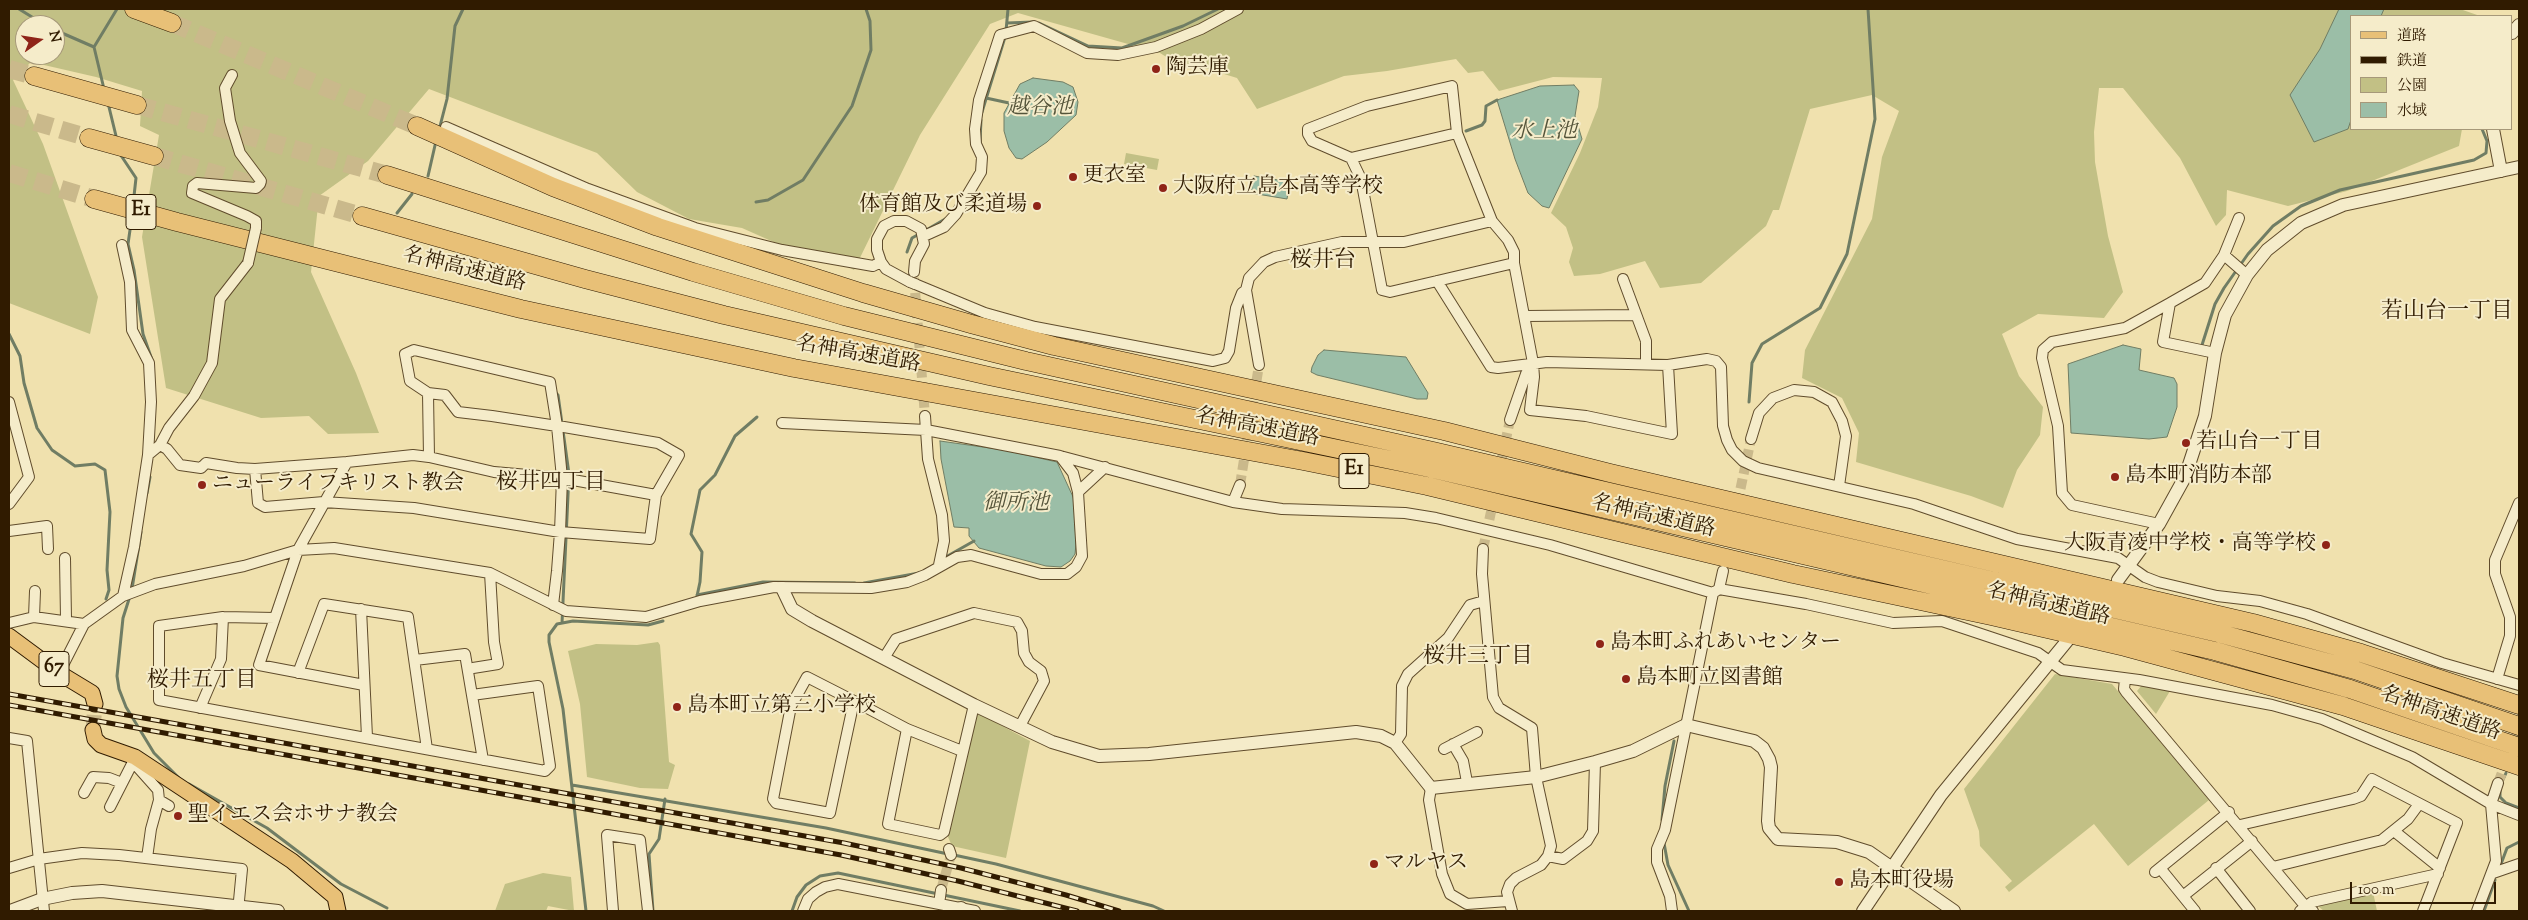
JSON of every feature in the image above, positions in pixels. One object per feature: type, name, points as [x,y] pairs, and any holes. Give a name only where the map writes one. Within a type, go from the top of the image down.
[{"type":"highway","points":[[134,9],[165,21]]},
{"type":"highway","points":[[34,76],[137,105]]},
{"type":"highway","name":"名神高速道路","points":[[421,128],[464,149],[658,227],[844,287],[971,324],[1054,346],[1444,431],[1610,473],[2253,623],[2361,654],[2519,705]]},
{"type":"highway","points":[[89,138],[149,155]]},
{"type":"highway","name":"名神高速道路","points":[[388,175],[692,272],[844,316],[1026,361],[1433,451],[2209,631],[2355,670],[2519,726]]},
{"type":"highway","name":"名神高速道路","points":[[99,201],[521,309],[794,368],[1303,460],[1398,480],[1793,574],[2048,629],[2243,677],[2343,706],[2519,766]]},
{"type":"highway","name":"名神高速道路","points":[[362,216],[576,277],[724,316],[999,378],[1429,468],[2215,651],[2350,689],[2519,747]]},
{"type":"main road","name":"67","points":[[9,636],[59,673],[92,693],[95,704]]},
{"type":"main road","points":[[93,730],[95,739],[104,747],[134,760],[322,884],[335,897],[338,911]]},
{"type":"street","points":[[923,234],[944,228],[956,214],[981,172],[975,128],[980,100],[1000,35],[1034,26],[1087,53],[1118,56],[1156,46],[1201,29],[1238,9]]},
{"type":"street","points":[[153,451],[194,396],[212,363],[220,299],[248,263],[256,228],[256,221],[247,216],[192,193],[193,186],[197,183],[256,188],[260,184],[261,181],[240,153],[230,121],[225,88],[232,75]]},
{"type":"street","points":[[1456,133],[1351,158],[1312,141],[1308,134],[1308,128],[1367,106],[1452,86],[1456,133],[1492,221],[1508,240],[1514,252],[1514,264],[1526,316],[1533,363],[1534,377],[1530,410],[1586,416],[1672,434],[1668,365]]},
{"type":"street","points":[[446,127],[588,189],[695,228],[782,250],[887,268],[985,313],[1035,327],[1213,360],[1225,358],[1229,351],[1236,308],[1242,293],[1246,290]]},
{"type":"street","points":[[2493,130],[2501,171]]},
{"type":"street","points":[[1351,158],[1361,179],[1382,290],[1390,292],[1514,264]]},
{"type":"street","points":[[2118,580],[2159,524],[2181,485],[2199,438],[2215,353],[2225,315],[2241,269],[2301,223],[2326,210],[2362,199],[2519,167]]},
{"type":"street","points":[[2159,524],[2072,505],[2062,493],[2058,426],[2042,358],[2043,350],[2052,342],[2125,328],[2205,283],[2224,256],[2239,218]]},
{"type":"street","points":[[887,268],[877,250],[878,239],[884,226],[894,221],[906,221],[923,234],[924,244],[915,260],[913,280]]},
{"type":"street","points":[[1259,366],[1246,290],[1249,278],[1255,270],[1275,256],[1342,242],[1404,242],[1492,221]]},
{"type":"street","points":[[122,245],[129,275],[132,330],[149,363],[153,451],[134,547],[128,594]]},
{"type":"street","points":[[2224,256],[2241,269]]},
{"type":"street","points":[[1623,279],[1646,342],[1646,364]]},
{"type":"street","points":[[1437,281],[1490,367],[1498,368],[1533,363],[1668,365],[1707,359],[1716,362],[1721,367],[1723,426],[1727,440],[1732,450],[1743,461],[1758,468],[1914,504],[2017,539],[2118,558],[2144,577],[2158,582],[2217,596],[2260,601],[2307,614],[2442,663],[2519,686]]},
{"type":"street","points":[[2170,303],[2163,342],[2215,353]]},
{"type":"street","points":[[1526,316],[1636,315]]},
{"type":"street","points":[[255,469],[258,503],[265,507],[324,502],[414,508],[564,532],[650,539],[656,495],[679,455],[658,443],[561,426],[458,412],[445,395],[428,394],[410,380],[405,354],[414,350],[550,382],[561,426],[566,479],[564,532],[559,608]]},
{"type":"street","points":[[1510,420],[1526,374],[1533,363]]},
{"type":"street","points":[[1752,439],[1759,413],[1773,398],[1794,390],[1814,392],[1832,402],[1842,421],[1846,436],[1839,486]]},
{"type":"street","points":[[428,394],[429,456]]},
{"type":"street","points":[[9,402],[29,477],[9,504]]},
{"type":"street","points":[[925,416],[923,430],[942,515],[944,541],[940,562]]},
{"type":"street","points":[[782,423],[923,430],[1060,456],[1233,502],[1282,509],[1405,513],[1436,518],[1550,545],[1716,591],[1806,604],[1893,623],[1942,621],[2038,653],[2062,670],[2240,697],[2322,719],[2412,757],[2491,804],[2519,815]]},
{"type":"street","points":[[9,450],[20,447]]},
{"type":"street","points":[[153,451],[167,449],[180,464],[201,468],[206,463],[255,469],[413,455],[429,456],[494,472],[566,479],[656,495]]},
{"type":"street","points":[[59,673],[84,624],[128,594],[155,584],[244,566],[298,550],[334,548],[490,573],[559,608],[646,617],[696,602],[774,587],[871,588],[906,582],[925,575],[940,562],[971,555],[1041,574],[1067,574],[1076,567],[1082,556],[1078,492],[1073,473],[1060,456]]},
{"type":"street","points":[[347,462],[298,550],[259,665],[364,685]]},
{"type":"street","points":[[1078,492],[1106,467]]},
{"type":"street","points":[[1233,502],[1240,485]]},
{"type":"street","points":[[2497,678],[2510,636],[2510,617],[2495,574],[2495,560],[2519,503]]},
{"type":"street","points":[[9,531],[47,526],[48,549]]},
{"type":"street","points":[[1483,549],[1484,601],[1493,697],[1499,708],[1532,728],[1536,777],[1551,846],[1548,856],[1541,865],[1516,878],[1510,884],[1507,892],[1512,911]]},
{"type":"street","points":[[65,558],[66,620]]},
{"type":"street","points":[[1672,911],[1670,896],[1656,862],[1716,591],[1723,570]]},
{"type":"street","points":[[473,668],[498,664],[494,642],[490,573]]},
{"type":"street","points":[[782,588],[792,610],[974,705],[1052,742],[1099,756],[1149,754],[1356,732],[1381,736],[1395,743],[1430,788],[1429,800],[1442,874],[1450,894],[1467,904],[1508,901]]},
{"type":"street","points":[[34,617],[35,591]]},
{"type":"street","points":[[1395,743],[1401,734],[1402,686],[1408,674],[1448,638],[1470,605],[1484,601]]},
{"type":"street","points":[[298,673],[324,604],[408,617],[427,749]]},
{"type":"street","points":[[360,609],[367,737]]},
{"type":"street","points":[[884,658],[896,639],[974,613],[1017,622],[1022,631],[1024,653],[1029,662],[1041,671],[1044,681],[1020,726]]},
{"type":"street","points":[[9,623],[34,617],[84,624]]},
{"type":"street","points":[[275,618],[223,617],[159,626],[159,700],[545,771],[550,766],[538,686],[472,695]]},
{"type":"street","points":[[200,708],[222,659],[223,617]]},
{"type":"street","points":[[1863,911],[1941,795],[2067,641]]},
{"type":"street","points":[[415,660],[465,654],[483,760]]},
{"type":"street","points":[[854,701],[830,813],[776,803],[773,799],[791,706],[807,677],[854,701],[907,729],[962,751]]},
{"type":"street","points":[[2125,679],[2124,689],[2126,692],[2240,825],[2306,910],[2312,902],[2439,871]]},
{"type":"street","points":[[907,729],[888,824],[940,835],[944,832],[974,705]]},
{"type":"street","points":[[1430,788],[1467,782],[1536,777],[1633,751],[1686,725],[1754,741],[1763,748],[1771,767],[1769,828],[1778,838],[1846,843],[1869,852],[1954,911]]},
{"type":"street","points":[[1467,782],[1463,761],[1448,746],[1477,732]]},
{"type":"street","points":[[9,738],[27,740],[43,905]]},
{"type":"street","points":[[110,808],[134,760],[155,786],[159,800],[152,822],[147,858]]},
{"type":"street","points":[[1548,856],[1562,859],[1587,841],[1593,830],[1595,762]]},
{"type":"street","points":[[84,793],[93,777],[109,778],[122,783]]},
{"type":"street","points":[[2240,825],[2353,799],[2361,796],[2372,779],[2457,823],[2424,911]]},
{"type":"street","points":[[2477,911],[2493,873],[2496,853],[2491,804],[2498,783]]},
{"type":"street","points":[[159,800],[169,806]]},
{"type":"street","points":[[2273,867],[2382,840],[2408,819],[2419,804]]},
{"type":"street","points":[[2195,911],[2157,870],[2229,812]]},
{"type":"street","points":[[2394,831],[2439,871]]},
{"type":"street","points":[[613,911],[607,835],[640,840],[648,911]]},
{"type":"street","points":[[2183,896],[2252,841]]},
{"type":"street","points":[[9,868],[39,859],[82,853],[242,869],[239,909]]},
{"type":"street","points":[[2493,873],[2519,864]]},
{"type":"street","points":[[2216,868],[2250,911]]},
{"type":"street","points":[[803,911],[808,899],[816,892],[825,887],[838,884],[940,904],[961,910],[975,911]]},
{"type":"street","points":[[940,904],[941,890]]},
{"type":"street","points":[[10,911],[43,905],[72,893],[102,891],[239,909],[278,911]]},
{"type":"green space","points":[[9,9],[2460,9],[2477,15],[2350,15],[2350,130],[2462,130],[2459,146],[2347,191],[2288,206],[2227,190],[2226,215],[2216,226],[2180,158],[2123,88],[2099,88],[2094,132],[2095,162],[2108,236],[2123,292],[2104,318],[2038,314],[2002,334],[2019,376],[2043,407],[2040,435],[2017,470],[2003,508],[1971,496],[1856,462],[1859,433],[1842,398],[1802,378],[1805,350],[1872,219],[1882,157],[1899,111],[1872,95],[1810,109],[1779,210],[1773,210],[1766,226],[1701,283],[1660,288],[1645,261],[1600,274],[1574,276],[1569,262],[1573,248],[1566,227],[1551,213],[1580,153],[1598,107],[1602,78],[1553,77],[1499,91],[1483,71],[1468,73],[1456,59],[1387,71],[1344,76],[1257,109],[1237,78],[1195,65],[1176,63],[1160,53],[1018,13],[990,24],[920,135],[854,270],[841,263],[778,244],[742,228],[689,219],[637,192],[597,153],[429,89],[368,161],[319,196],[311,272],[356,373],[379,433],[328,434],[309,416],[261,418],[166,388],[142,237],[159,135],[140,126],[142,91],[96,77],[44,65],[65,65],[65,15],[15,15],[15,65],[28,65],[13,80],[43,144],[98,297],[90,334],[9,303]]},
{"type":"green space","points":[[1126,153],[1159,159],[1157,170],[1124,164]]},
{"type":"green space","points":[[658,642],[660,645],[669,762],[675,765],[668,789],[640,788],[587,777],[580,704],[568,651],[596,644],[637,645]]},
{"type":"green space","points":[[2055,674],[2112,684],[2209,800],[2128,866],[2094,824],[2009,892],[2005,887],[2012,881],[1980,846],[1979,831],[1964,789]]},
{"type":"green space","points":[[2142,685],[2170,691],[2156,714],[2137,691]]},
{"type":"green space","points":[[980,714],[1030,741],[1006,858],[952,846],[948,837],[974,716]]},
{"type":"green space","points":[[543,873],[571,877],[574,911],[548,906],[546,911],[495,911],[505,884]]},
{"type":"green space","points":[[2373,892],[2377,911],[2324,911],[2319,907],[2320,904]]},
{"type":"water","points":[[2339,9],[2384,9],[2381,15],[2350,15],[2350,123],[2348,129],[2314,142],[2290,95],[2320,49]]},
{"type":"water","name":"越谷池","points":[[1033,78],[1063,82],[1073,87],[1078,102],[1076,115],[1047,142],[1022,159],[1016,158],[1009,148],[1004,131],[1004,113],[1020,84]]},
{"type":"water","name":"水上池","points":[[1574,85],[1579,91],[1575,116],[1582,139],[1549,208],[1542,206],[1528,193],[1515,159],[1497,100],[1540,86]]},
{"type":"water","points":[[1254,176],[1290,182],[1287,199],[1251,193]]},
{"type":"water","points":[[2123,345],[2141,349],[2139,370],[2174,378],[2177,384],[2177,407],[2167,437],[2149,439],[2071,433],[2068,364]]},
{"type":"water","points":[[1324,350],[1406,357],[1428,393],[1427,399],[1417,399],[1317,375],[1311,372],[1312,367],[1318,355]]},
{"type":"water","name":"御所池","points":[[940,441],[1004,450],[1057,462],[1074,499],[1076,544],[1075,554],[1070,561],[1061,567],[1046,566],[979,548],[969,536],[969,528],[954,527],[941,459]]},
{"type":"waterway","points":[[19,9],[29,15]]},
{"type":"waterway","points":[[104,89],[94,47],[117,9]]},
{"type":"waterway","points":[[439,130],[447,99],[455,26],[463,9]]},
{"type":"waterway","points":[[756,202],[768,200],[803,180],[852,106],[871,50],[870,21],[866,9]]},
{"type":"waterway","points":[[1006,31],[1008,9]]},
{"type":"waterway","points":[[1039,23],[1088,46],[1122,48],[1183,26],[1218,9]]},
{"type":"waterway","points":[[1749,402],[1752,363],[1762,344],[1820,308],[1847,254],[1875,119],[1868,9]]},
{"type":"waterway","points":[[1007,23],[1033,22]]},
{"type":"waterway","points":[[65,34],[94,47]]},
{"type":"waterway","points":[[982,112],[1005,37]]},
{"type":"waterway","points":[[986,98],[1009,103]]},
{"type":"waterway","points":[[1466,131],[1482,125],[1485,121],[1486,106],[1497,100]]},
{"type":"waterway","points":[[108,103],[117,140]]},
{"type":"waterway","points":[[980,142],[981,120]]},
{"type":"waterway","points":[[2202,345],[2215,304],[2224,288],[2248,254],[2273,226],[2301,206],[2340,190],[2474,160],[2486,153],[2487,141],[2482,130]]},
{"type":"waterway","points":[[428,176],[436,141]]},
{"type":"waterway","points":[[120,154],[136,178],[133,205]]},
{"type":"waterway","points":[[397,213],[412,194]]},
{"type":"waterway","points":[[132,216],[128,244],[134,270],[143,334],[151,357]]},
{"type":"waterway","points":[[928,229],[947,218]]},
{"type":"waterway","points":[[907,252],[912,238],[921,233]]},
{"type":"waterway","points":[[9,334],[20,356],[24,383],[37,428],[52,450],[75,466],[95,464],[105,470],[110,512],[107,570],[109,590],[106,599]]},
{"type":"waterway","points":[[554,391],[558,395],[569,474],[562,623]]},
{"type":"waterway","points":[[697,596],[702,552],[691,534],[700,490],[715,475],[735,436],[757,417]]},
{"type":"waterway","points":[[147,493],[150,477]]},
{"type":"waterway","points":[[132,589],[141,532]]},
{"type":"waterway","points":[[944,558],[974,541]]},
{"type":"waterway","points":[[864,583],[919,573]]},
{"type":"waterway","points":[[697,595],[763,582],[855,583]]},
{"type":"waterway","points":[[130,596],[123,618],[117,676],[119,689],[126,707],[154,753],[179,778]]},
{"type":"waterway","points":[[586,911],[563,709],[549,635],[557,624],[573,621],[648,625],[663,621]]},
{"type":"waterway","points":[[1662,820],[1665,786],[1674,741]]},
{"type":"waterway","points":[[2501,784],[2506,773]]},
{"type":"waterway","points":[[189,784],[267,828],[341,884],[387,908]]},
{"type":"waterway","points":[[572,785],[826,828],[948,854]]},
{"type":"waterway","points":[[2500,790],[2500,797],[2506,803],[2519,808]]},
{"type":"waterway","points":[[653,911],[649,854],[659,839],[665,799]]},
{"type":"waterway","points":[[2501,864],[2507,848],[2519,842]]},
{"type":"waterway","points":[[1664,843],[1668,865],[1689,911]]},
{"type":"waterway","points":[[954,855],[996,864],[1153,906],[1164,911]]},
{"type":"waterway","points":[[792,911],[797,897],[806,885],[820,876],[838,873],[1020,911]]},
{"type":"waterway","points":[[2484,911],[2495,880]]},
{"type":"tunnel","points":[[172,23],[417,126]]},
{"type":"tunnel","points":[[9,69],[34,76]]},
{"type":"tunnel","points":[[137,105],[387,175]]},
{"type":"tunnel","points":[[9,114],[89,138]]},
{"type":"tunnel","points":[[154,156],[362,216]]},
{"type":"tunnel","points":[[9,173],[94,199]]},
{"type":"tunnel","points":[[914,278],[925,416]]},
{"type":"tunnel","points":[[1240,485],[1259,365]]},
{"type":"tunnel","points":[[1499,472],[1510,420]]},
{"type":"tunnel","points":[[1725,562],[1751,439]]},
{"type":"tunnel","points":[[1483,549],[1494,498]]},
{"type":"tunnel","points":[[93,730],[95,704]]},
{"type":"tunnel","points":[[2498,783],[2519,729]]},
{"type":"tunnel","points":[[941,890],[951,855]]},
{"type":"railway","points":[[9,694],[844,843],[961,868],[1066,895],[1119,911]]},
{"type":"railway","points":[[9,705],[841,855],[958,881],[1077,911]]},
{"type":"place","name":"陶芸庫","points":[[1156,69]]},
{"type":"place","name":"更衣室","points":[[1073,177]]},
{"type":"place","name":"大阪府立島本高等学校","points":[[1163,188]]},
{"type":"place","name":"体育館及び柔道場","points":[[1037,206]]},
{"type":"place","name":"若山台一丁目","points":[[2186,443]]},
{"type":"place","name":"島本町消防本部","points":[[2115,477]]},
{"type":"place","name":"ニューライフキリスト教会","points":[[202,485]]},
{"type":"place","name":"大阪青凌中学校・高等学校","points":[[2326,545]]},
{"type":"place","name":"島本町ふれあいセンター","points":[[1600,644]]},
{"type":"place","name":"島本町立図書館","points":[[1626,679]]},
{"type":"place","name":"島本町立第三小学校","points":[[677,707]]},
{"type":"place","name":"聖イエス会ホサナ教会","points":[[178,816]]},
{"type":"place","name":"マルヤス","points":[[1374,864]]},
{"type":"place","name":"島本町役場","points":[[1839,882]]},
{"type":"district","name":"桜井台","points":[[1323,262]]},
{"type":"district","name":"若山台一丁目","points":[[2447,313]]},
{"type":"district","name":"桜井四丁目","points":[[551,484]]},
{"type":"district","name":"桜井三丁目","points":[[1478,658]]},
{"type":"district","name":"桜井五丁目","points":[[202,682]]}]
